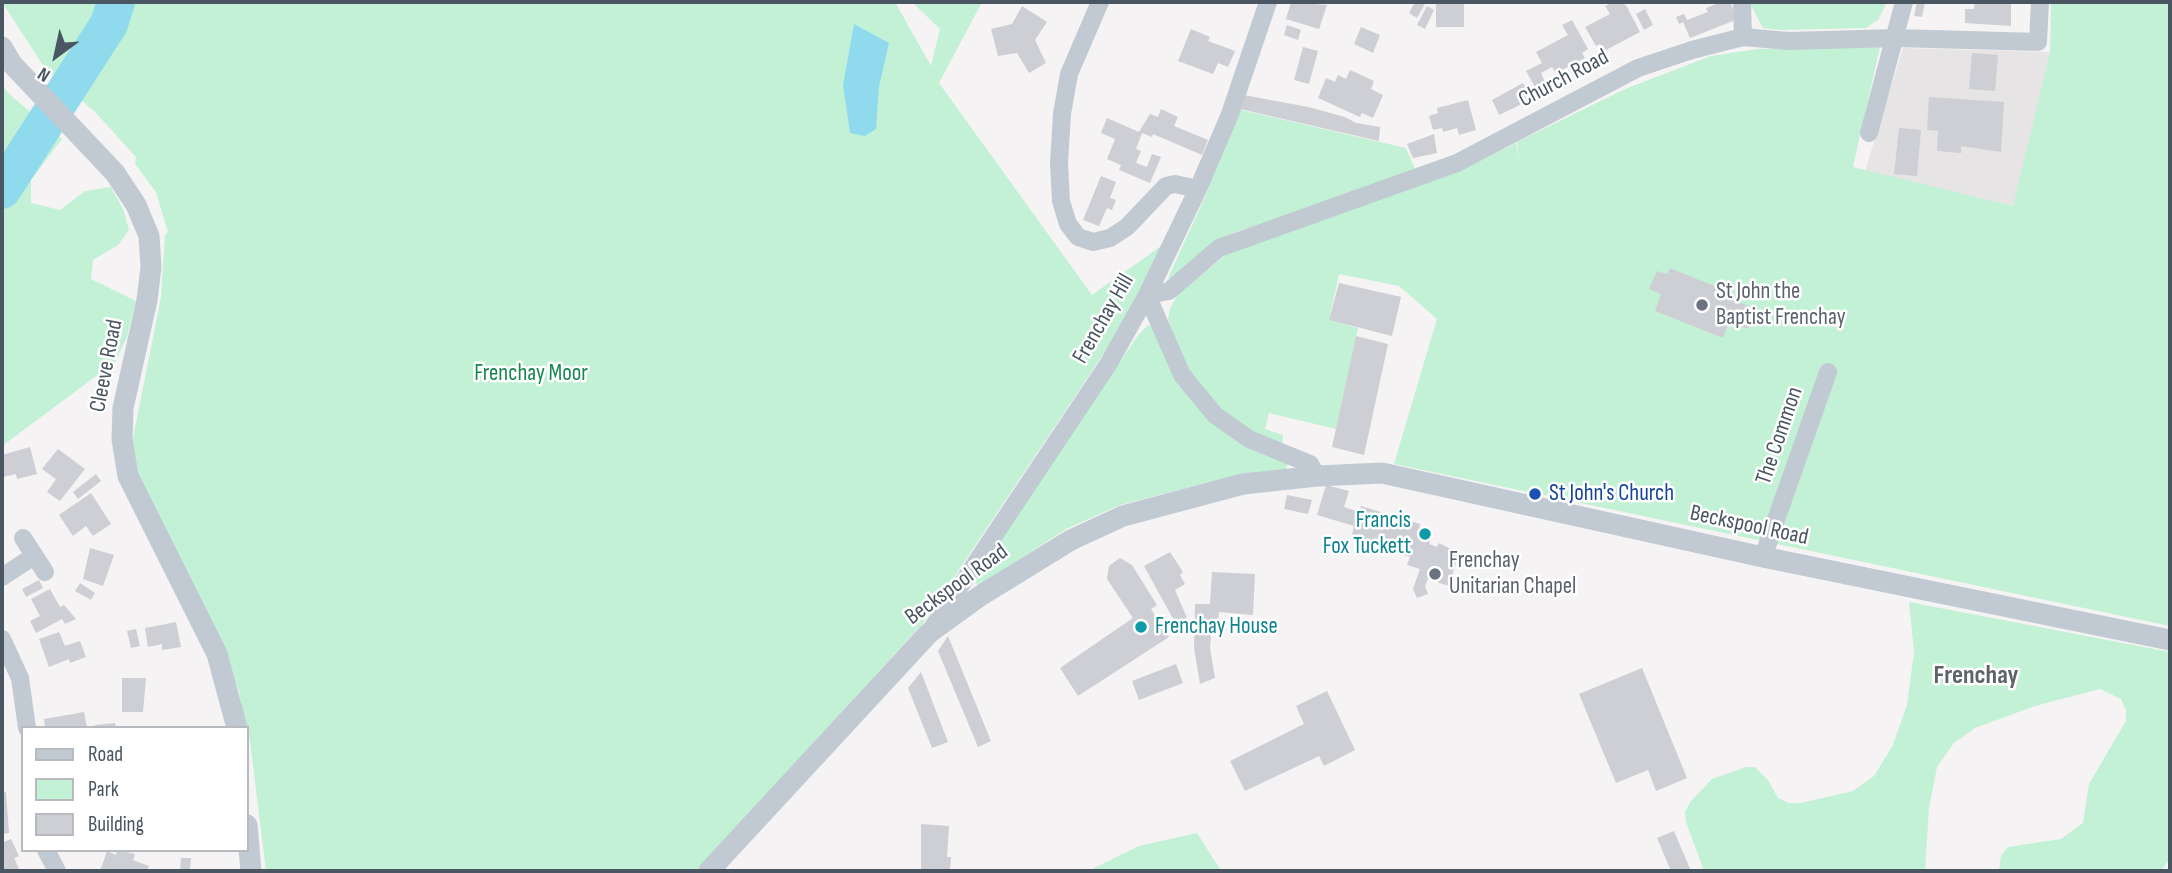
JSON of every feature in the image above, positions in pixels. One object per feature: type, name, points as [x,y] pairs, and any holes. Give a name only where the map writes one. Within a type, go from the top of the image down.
[{"type":"street","points":[[1100,2],[1069,74],[1062,114],[1059,163],[1062,201],[1068,224],[1077,237],[1093,242],[1110,238],[1128,227],[1166,186],[1175,184],[1198,189]]},
{"type":"street","name":"Frenchay Hill","points":[[929,633],[1109,363],[1147,295],[1198,189],[1230,114],[1268,2]]},
{"type":"street","points":[[1742,2],[1743,37]]},
{"type":"street","points":[[1869,133],[1904,2]]},
{"type":"street","name":"Church Road","points":[[1147,295],[1170,291],[1219,248],[1457,163],[1638,68],[1743,37],[1788,41],[1896,38],[2038,42],[2040,2]]},
{"type":"street","name":"Cleeve Road","points":[[7,55],[115,173],[136,205],[149,236],[151,267],[147,300],[122,408],[122,439],[128,476],[217,654],[236,726]]},
{"type":"street","points":[[1147,295],[1182,375],[1215,415],[1249,439],[1310,464],[1317,475]]},
{"type":"street","name":"The Common","points":[[1763,556],[1828,372]]},
{"type":"street","name":"Beckspool Road","points":[[709,871],[929,633],[980,596],[1050,552],[1123,516],[1243,484],[1317,475],[1382,473],[1763,556],[2170,640]]},
{"type":"street","points":[[23,538],[45,572]]},
{"type":"street","points":[[2,577],[34,556]]},
{"type":"street","points":[[2,639],[20,678],[27,726]]},
{"type":"street","points":[[248,836],[251,871]]},
{"type":"street","points":[[47,852],[57,871]]},
{"type":"shaded area","points":[[1903,48],[2050,52],[2014,206],[1865,171]]},
{"type":"green space","name":"Frenchay Moor","points":[[2,2],[895,2],[931,66],[940,29],[912,2],[982,2],[939,83],[1092,295],[1164,244],[1124,323],[924,622],[696,871],[266,871],[248,726],[244,726],[239,691],[206,614],[134,469],[131,448],[161,297],[165,235],[168,232],[156,192],[135,164],[136,157],[95,112],[46,70]]},
{"type":"green space","points":[[1749,2],[1887,2],[1878,20],[1866,28],[1780,30],[1763,28]]},
{"type":"green space","points":[[2051,2],[2170,2],[2170,626],[1394,464],[1437,319],[1399,286],[1339,274],[1329,320],[1358,328],[1336,429],[1269,413],[1265,429],[1283,435],[1282,448],[1252,435],[1220,411],[1188,373],[1168,319],[1170,308],[1178,294],[1228,253],[1460,171],[1516,143],[1519,163],[1517,142],[1625,89],[1711,56],[1757,49],[1880,47],[1853,167],[2013,206],[2050,52]]},
{"type":"green space","points":[[2,85],[62,139],[31,180],[31,203],[60,210],[85,191],[111,187],[124,211],[129,230],[118,245],[93,260],[91,279],[136,301],[127,337],[115,362],[2,446]]},
{"type":"green space","points":[[1237,109],[1406,148],[1416,171],[1236,232],[1207,247],[1173,280],[1168,278],[1205,197]]},
{"type":"green space","points":[[1148,325],[1157,329],[1178,381],[1288,463],[1286,469],[1242,474],[1120,505],[1066,529],[979,586],[973,581],[1136,338]]},
{"type":"green space","points":[[1909,602],[2170,652],[2170,858],[2161,871],[1999,871],[2001,856],[2008,847],[2061,839],[2083,823],[2089,784],[2126,721],[2126,710],[2121,699],[2100,689],[2035,706],[1975,728],[1954,743],[1937,767],[1929,808],[1925,871],[1704,871],[1686,822],[1685,812],[1691,801],[1712,779],[1746,767],[1755,767],[1768,780],[1778,798],[1789,803],[1801,803],[1853,791],[1874,776],[1893,745],[1907,705],[1914,652]]},
{"type":"green space","points":[[1197,833],[1221,871],[1088,871],[1139,846]]},
{"type":"water","points":[[854,24],[889,43],[879,87],[876,129],[865,136],[850,133],[843,85]]},
{"type":"building","points":[[1291,2],[1327,5],[1319,29],[1286,19]]},
{"type":"building","points":[[1415,2],[1426,2],[1417,18],[1409,13]]},
{"type":"building","points":[[1464,2],[1464,27],[1436,27],[1436,3]]},
{"type":"building","points":[[1614,2],[1626,5],[1640,32],[1604,51],[1600,44],[1596,46],[1585,27],[1610,14],[1605,6]]},
{"type":"building","points":[[1721,2],[1730,2],[1736,17],[1733,21],[1690,38],[1683,22],[1679,24],[1676,17],[1684,14],[1687,20],[1708,12],[1706,8]]},
{"type":"building","points":[[1917,2],[1925,2],[1922,17],[1914,16]]},
{"type":"building","points":[[1975,2],[2011,2],[2011,26],[1965,23],[1965,9],[1974,9]]},
{"type":"building","points":[[1022,6],[1047,22],[1035,40],[1046,63],[1029,73],[1017,53],[998,56],[991,29],[1012,24]]},
{"type":"building","points":[[1427,6],[1434,10],[1425,29],[1417,25]]},
{"type":"building","points":[[1645,9],[1653,25],[1644,30],[1636,14]]},
{"type":"building","points":[[1572,20],[1588,49],[1582,53],[1585,58],[1556,73],[1552,67],[1541,73],[1545,82],[1535,87],[1526,71],[1542,63],[1536,52],[1568,35],[1562,25]]},
{"type":"building","points":[[1287,25],[1301,30],[1298,40],[1284,35]]},
{"type":"building","points":[[1361,27],[1380,35],[1373,53],[1354,44]]},
{"type":"building","points":[[1191,29],[1210,37],[1208,41],[1235,51],[1228,67],[1218,63],[1213,74],[1178,61]]},
{"type":"building","points":[[1303,47],[1318,51],[1309,84],[1294,80]]},
{"type":"building","points":[[1972,53],[1998,55],[1995,91],[1969,89]]},
{"type":"building","points":[[1350,70],[1374,81],[1371,89],[1383,95],[1373,118],[1362,113],[1360,117],[1318,98],[1326,78],[1335,82],[1338,75],[1346,79]]},
{"type":"building","points":[[1523,83],[1532,99],[1499,115],[1492,100]]},
{"type":"building","points":[[1244,95],[1308,107],[1345,117],[1356,123],[1380,127],[1379,141],[1240,109]]},
{"type":"building","points":[[1929,97],[2004,102],[2001,152],[1961,146],[1961,153],[1937,151],[1938,131],[1927,130]]},
{"type":"building","points":[[1468,100],[1476,130],[1459,135],[1457,128],[1443,132],[1442,128],[1433,130],[1429,116],[1438,113],[1437,108]]},
{"type":"building","points":[[1161,109],[1178,117],[1174,126],[1208,140],[1202,155],[1153,134],[1152,137],[1142,133],[1136,149],[1141,151],[1136,163],[1147,167],[1152,154],[1161,157],[1150,183],[1119,170],[1121,165],[1107,159],[1115,139],[1101,133],[1107,118],[1139,132],[1150,114],[1158,117]]},
{"type":"building","points":[[1899,128],[1921,130],[1917,176],[1894,174]]},
{"type":"building","points":[[1434,134],[1437,153],[1413,158],[1407,144]]},
{"type":"building","points":[[1101,176],[1116,182],[1110,198],[1116,200],[1112,210],[1107,208],[1099,226],[1083,220]]},
{"type":"building","name":"St John the Baptist Frenchay","points":[[1670,268],[1741,297],[1738,302],[1756,309],[1748,329],[1729,322],[1723,338],[1655,311],[1661,294],[1649,289],[1657,271],[1667,274]]},
{"type":"building","points":[[1339,283],[1401,297],[1392,336],[1329,320]]},
{"type":"building","points":[[1356,336],[1388,344],[1364,455],[1332,447]]},
{"type":"building","points":[[30,447],[37,474],[17,479],[16,474],[3,477],[2,455]]},
{"type":"building","points":[[58,449],[85,469],[60,501],[47,492],[56,479],[42,469]]},
{"type":"building","points":[[96,474],[101,481],[78,499],[73,492]]},
{"type":"building","points":[[1326,485],[1349,491],[1344,507],[1359,512],[1361,506],[1420,524],[1419,531],[1432,536],[1429,544],[1437,547],[1439,543],[1459,553],[1449,586],[1428,579],[1425,586],[1428,594],[1417,598],[1413,589],[1420,569],[1407,565],[1410,557],[1351,539],[1354,526],[1317,515]]},
{"type":"building","points":[[91,493],[111,524],[93,536],[86,526],[73,536],[59,515]]},
{"type":"building","points":[[1287,495],[1312,500],[1308,514],[1284,509]]},
{"type":"building","points":[[90,548],[114,555],[103,586],[83,579]]},
{"type":"building","points":[[1170,552],[1183,572],[1180,575],[1185,584],[1175,590],[1187,618],[1176,624],[1144,566]]},
{"type":"building","name":"Frenchay House","points":[[1120,558],[1132,565],[1157,605],[1151,609],[1169,637],[1078,696],[1060,668],[1133,618],[1107,579],[1109,566]]},
{"type":"building","points":[[1212,572],[1255,574],[1253,615],[1219,612],[1218,621],[1212,620],[1210,648],[1215,678],[1200,684],[1194,648],[1195,604],[1210,604]]},
{"type":"building","points":[[39,580],[43,588],[26,597],[22,589]]},
{"type":"building","points":[[80,583],[95,593],[91,600],[75,591]]},
{"type":"building","points":[[50,589],[60,607],[64,605],[76,619],[65,624],[62,619],[36,633],[30,621],[40,616],[31,599]]},
{"type":"building","points":[[176,622],[181,647],[162,650],[162,644],[148,647],[145,628]]},
{"type":"building","points":[[136,629],[140,646],[131,648],[127,631]]},
{"type":"building","points":[[59,632],[65,646],[80,641],[86,657],[70,663],[69,659],[49,667],[39,639]]},
{"type":"building","points":[[948,636],[991,741],[978,747],[938,651]]},
{"type":"building","points":[[1176,664],[1183,683],[1139,700],[1132,681]]},
{"type":"building","points":[[1642,668],[1687,778],[1656,791],[1648,770],[1616,783],[1579,694]]},
{"type":"building","points":[[921,672],[948,742],[932,748],[908,688]]},
{"type":"building","points":[[122,678],[146,678],[143,712],[122,712]]},
{"type":"building","points":[[1327,691],[1355,750],[1324,766],[1319,756],[1245,791],[1230,761],[1304,724],[1296,706]]},
{"type":"building","points":[[84,712],[87,726],[45,726],[44,719]]},
{"type":"building","points":[[115,723],[116,726],[95,726]]},
{"type":"building","points":[[6,792],[9,833],[2,834],[2,793]]},
{"type":"building","points":[[921,824],[949,826],[947,857],[951,857],[950,871],[921,871]]},
{"type":"building","points":[[1674,831],[1691,871],[1671,871],[1657,838]]},
{"type":"building","points":[[11,839],[19,856],[14,858],[20,871],[2,869],[2,843]]},
{"type":"building","points":[[107,852],[116,855],[117,852],[135,854],[133,860],[149,866],[147,871],[100,871]]},
{"type":"building","points":[[181,858],[191,858],[190,870],[180,870]]},
{"type":"waterway","points":[[2,190],[109,24],[116,2]]},
{"type":"place","name":"St John the Baptist Frenchay","points":[[1702,305]]},
{"type":"place","name":"St John's Church","points":[[1535,494]]},
{"type":"place","name":"Francis Fox Tuckett","points":[[1425,534]]},
{"type":"place","name":"Frenchay Unitarian Chapel","points":[[1435,574]]},
{"type":"place","name":"Frenchay House","points":[[1141,627]]},
{"type":"district","name":"Frenchay","points":[[1976,676]]}]
